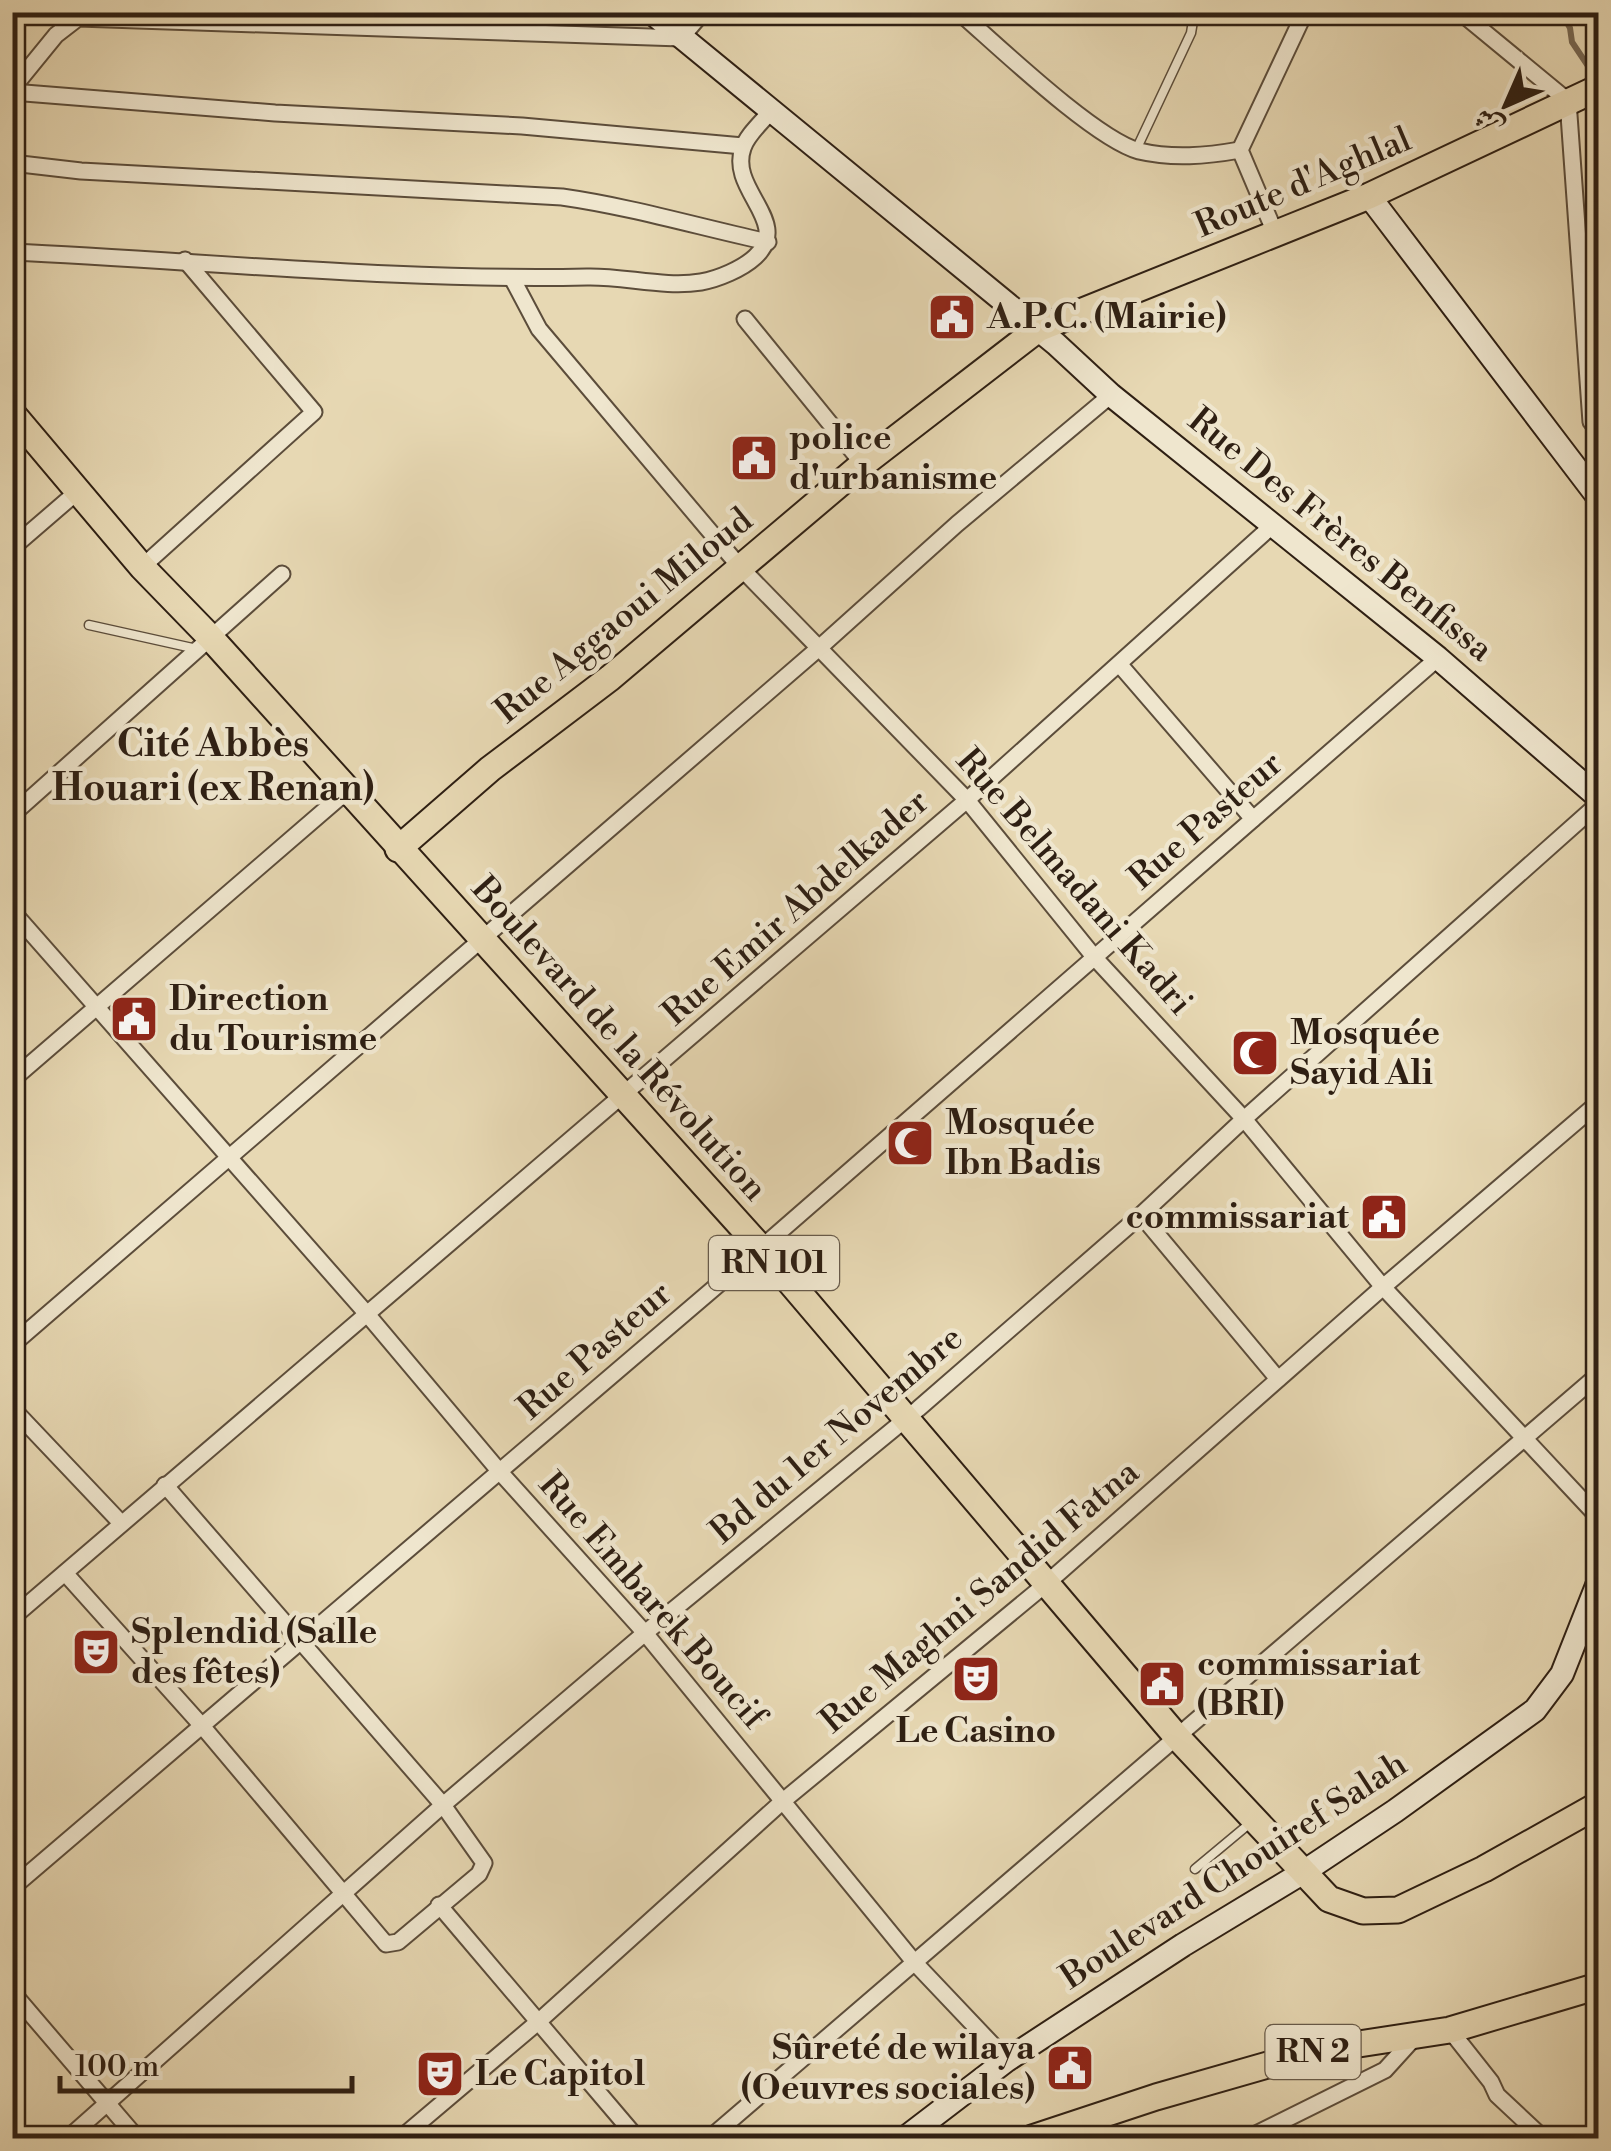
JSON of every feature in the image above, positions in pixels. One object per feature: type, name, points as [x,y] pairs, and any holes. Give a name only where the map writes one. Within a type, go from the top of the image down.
[{"type":"main road","name":"Rue Des Frères Benfissa","points":[[651,12],[1038,328],[1110,395],[1438,658],[1598,800]]},
{"type":"main road","name":"Route d'Aghlal","points":[[1038,328],[1369,196],[1586,94]]},
{"type":"main road","points":[[1369,196],[1598,497]]},
{"type":"main road","name":"Rue Aggaoui Miloud","points":[[398,849],[490,769],[610,678],[864,464],[1038,328]]},
{"type":"main road","name":"Boulevard de la Révolution","points":[[12,412],[204,643],[347,791],[911,1414],[1046,1584],[1177,1737],[1329,1899],[1363,1911],[1398,1910],[1484,1869],[1598,1805]]},
{"type":"main road","name":"Boulevard Chouiref Salah","points":[[904,2138],[1008,2060],[1183,1945],[1302,1874],[1535,1710],[1562,1674],[1598,1583]]},
{"type":"main road","name":"RN 2","points":[[1032,2138],[1320,2050],[1450,2030],[1598,1986]]},
{"type":"street","points":[[12,91],[56,35],[78,18],[217,17],[681,38],[703,12]]},
{"type":"street","points":[[960,12],[1056,95],[1136,150],[1196,157],[1240,150]]},
{"type":"street","points":[[1276,235],[1240,150],[1305,12]]},
{"type":"street","points":[[1460,12],[1586,94],[1592,422]]},
{"type":"street","points":[[12,91],[275,113],[522,126],[743,146]]},
{"type":"street","points":[[12,252],[513,280],[597,277],[700,282],[740,267],[768,242],[769,226],[744,184],[740,163],[743,146],[770,112]]},
{"type":"street","points":[[12,163],[81,171],[562,197],[616,204],[768,242]]},
{"type":"street","points":[[142,567],[314,412],[186,260]]},
{"type":"street","name":"Rue Belmadani Kadri","points":[[513,280],[540,328],[740,566],[966,800],[1095,958],[1244,1119],[1382,1287],[1598,1517]]},
{"type":"street","points":[[745,318],[864,464]]},
{"type":"street","points":[[12,1345],[1110,395]]},
{"type":"street","points":[[12,548],[78,492]]},
{"type":"street","name":"Rue Emir Abdelkader","points":[[12,1618],[966,800],[1272,524]]},
{"type":"street","points":[[12,815],[282,574]]},
{"type":"street","name":"Rue Pasteur","points":[[12,1888],[761,1248],[1438,658]]},
{"type":"street","points":[[1120,665],[1254,820]]},
{"type":"street","points":[[12,1080],[347,791]]},
{"type":"street","name":"Bd du 1er Novembre","points":[[68,2138],[443,1805],[911,1414],[1141,1215],[1598,800]]},
{"type":"street","name":"Rue Embarek Boucif","points":[[12,911],[645,1633],[914,1963],[1008,2060]]},
{"type":"street","name":"Rue Maghni Sandid Fatna","points":[[401,2138],[538,2022],[783,1801],[1046,1584],[1382,1287],[1598,1103]]},
{"type":"street","points":[[1141,1215],[1278,1380]]},
{"type":"street","points":[[717,2136],[1598,1374]]},
{"type":"street","points":[[12,1408],[121,1523]]},
{"type":"street","points":[[65,1573],[203,1726],[386,1944],[392,1944],[479,1874],[484,1866],[443,1805],[165,1485]]},
{"type":"street","points":[[440,1904],[637,2138]]},
{"type":"street","points":[[12,1992],[136,2138]]},
{"type":"street","points":[[1450,2030],[1497,2095],[1542,2138]]},
{"type":"street","points":[[1248,2138],[1385,2070],[1415,2038]]},
{"type":"lane","points":[[1136,150],[1190,33],[1191,12]]},
{"type":"lane","points":[[89,626],[204,643]]},
{"type":"lane","points":[[1195,1869],[1254,1820]]},
{"type":"waterway","points":[[1561,12],[1572,42],[1598,81]]},
{"type":"place","name":"A.P.C. (Mairie)","points":[[952,317]]},
{"type":"place","name":"police d'urbanisme","points":[[754,458]]},
{"type":"place","name":"Direction du Tourisme","points":[[134,1019]]},
{"type":"place","name":"Mosquée Sayid Ali","points":[[1255,1053]]},
{"type":"place","name":"Mosquée Ibn Badis","points":[[910,1143]]},
{"type":"place","name":"commissariat","points":[[1384,1217]]},
{"type":"place","name":"Splendid (Salle des fêtes)","points":[[96,1652]]},
{"type":"place","name":"Le Casino","points":[[976,1679]]},
{"type":"place","name":"commissariat (BRI)","points":[[1162,1684]]},
{"type":"place","name":"Sûreté de wilaya (Oeuvres sociales)","points":[[1070,2068]]},
{"type":"place","name":"Le Capitol","points":[[440,2074]]},
{"type":"district","name":"Cité Abbès Houari (ex Renan)","points":[[213,766]]}]
